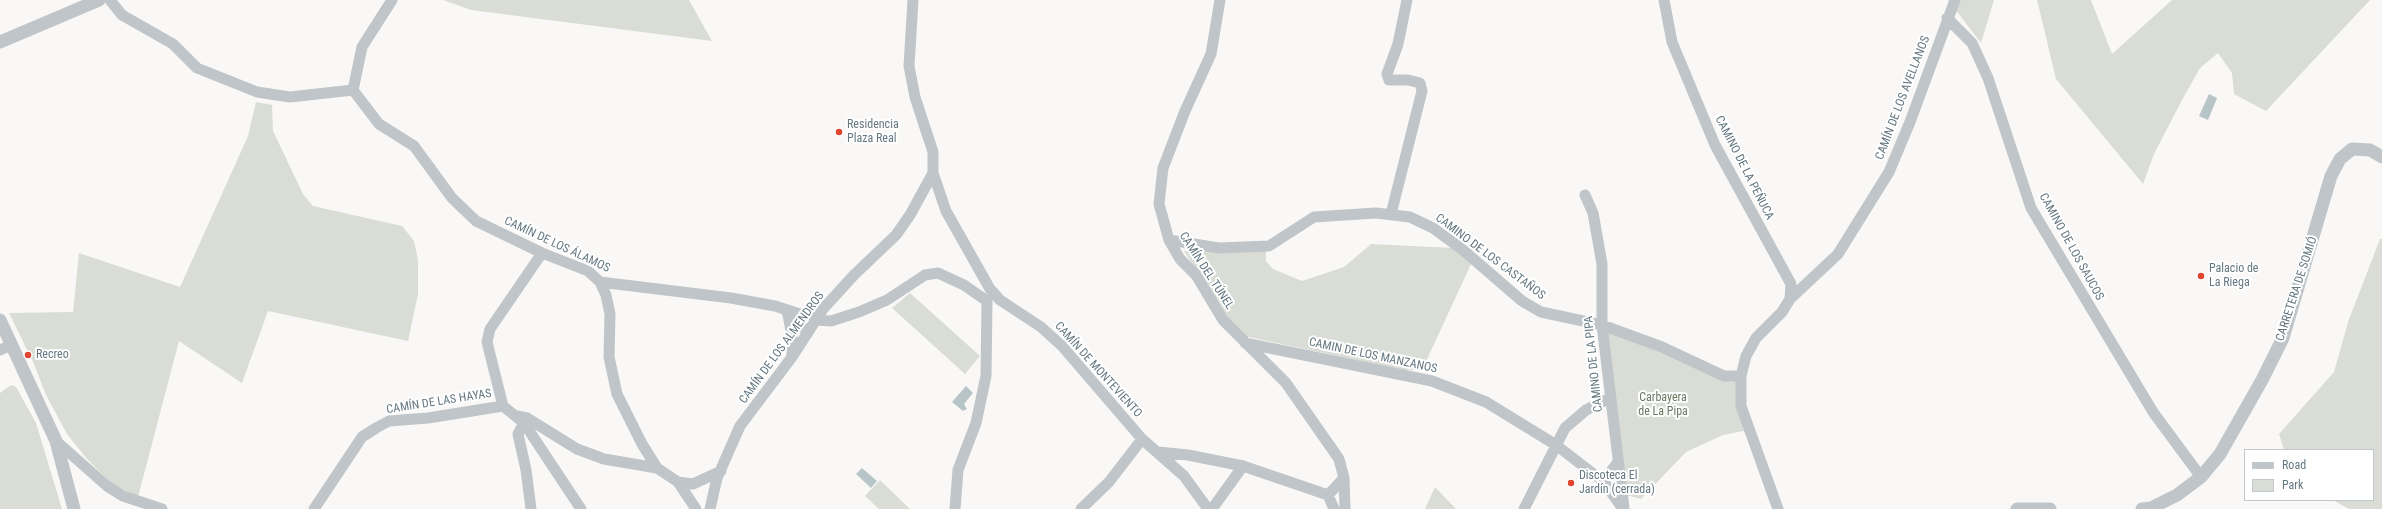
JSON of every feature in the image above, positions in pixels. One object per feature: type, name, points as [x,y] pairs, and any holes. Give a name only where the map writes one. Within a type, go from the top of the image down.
[{"type":"street","points":[[0,42],[99,0]]},
{"type":"street","points":[[110,0],[122,15],[173,44],[197,68],[257,92],[290,97],[353,90],[362,46],[392,0]]},
{"type":"street","name":"CAMÍN DE MONTEVIENTO","points":[[913,0],[910,66],[915,97],[933,152],[932,173],[946,210],[990,289],[1000,300],[1041,327],[1062,346],[1142,439],[1184,476],[1208,509]]},
{"type":"street","name":"CAMÍN DEL TÚNEL","points":[[1220,0],[1210,54],[1185,111],[1163,168],[1160,204],[1169,240],[1180,259],[1196,275],[1223,320],[1244,343],[1286,383],[1339,459],[1344,478],[1345,509]]},
{"type":"street","points":[[1391,214],[1395,192],[1422,91],[1420,83],[1408,80],[1389,80],[1387,74],[1398,44],[1407,0]]},
{"type":"street","name":"CAMINO DE LA PEÑUCA","points":[[1664,0],[1672,42],[1708,130],[1791,284],[1790,299]]},
{"type":"street","name":"CAMÍN DE LOS AVELLANOS","points":[[1778,509],[1744,420],[1740,400],[1741,376],[1746,356],[1756,338],[1782,312],[1790,299],[1838,254],[1889,172],[1910,122],[1947,18],[1955,0]]},
{"type":"street","name":"CAMINO DE LOS SAUCOS","points":[[1947,18],[1972,43],[1988,78],[2031,208],[2153,412],[2201,477]]},
{"type":"street","name":"CAMÍN DE LOS ÁLAMOS","points":[[353,90],[380,124],[414,146],[452,198],[476,221],[542,253],[588,271],[600,282],[731,298],[803,315],[815,314],[823,309]]},
{"type":"street","name":"CARRETERA DE SOMIÓ","points":[[2142,509],[2151,508],[2177,495],[2201,477],[2220,454],[2262,380],[2283,338],[2331,176],[2340,159],[2352,149],[2370,150],[2382,157]]},
{"type":"street","name":"CAMÍN DE LOS ALMENDROS","points":[[710,509],[721,471],[740,426],[792,357],[823,309],[854,275],[896,236],[910,215],[932,173]]},
{"type":"street","name":"CAMINO DE LA PIPA","points":[[1585,194],[1593,213],[1602,264],[1602,325],[1623,509]]},
{"type":"street","name":"CAMINO DE LOS CASTAÑOS","points":[[1169,240],[1219,248],[1269,246],[1314,216],[1391,214],[1410,217],[1433,228],[1463,250],[1522,300],[1541,312],[1602,325],[1662,347],[1724,376],[1741,376]]},
{"type":"street","points":[[503,406],[487,342],[490,329],[542,253]]},
{"type":"street","points":[[816,320],[831,321],[859,312],[887,300],[925,275],[938,273],[964,285],[988,301],[986,376],[976,423],[958,470],[955,509]]},
{"type":"street","points":[[600,282],[606,295],[610,314],[609,357],[617,394],[642,444],[657,468]]},
{"type":"street","points":[[787,310],[808,333]]},
{"type":"street","points":[[787,310],[792,336],[792,357]]},
{"type":"street","points":[[0,320],[6,347],[56,441],[74,509]]},
{"type":"street","name":"CAMIN DE LOS MANZANOS","points":[[1244,343],[1432,381],[1486,402],[1556,445],[1600,478],[1623,509]]},
{"type":"street","points":[[1524,509],[1565,428],[1586,410],[1610,398]]},
{"type":"street","name":"CAMÍN DE LAS HAYAS","points":[[314,509],[362,437],[376,428],[389,421],[428,418],[503,406],[520,419],[581,509]]},
{"type":"street","points":[[530,509],[526,470],[518,434],[520,419],[528,418],[584,452],[604,459],[657,468],[678,482],[696,509]]},
{"type":"street","points":[[1081,509],[1109,482],[1142,439]]},
{"type":"street","points":[[56,441],[107,486],[123,496],[162,509]]},
{"type":"street","points":[[1158,452],[1195,456],[1243,466],[1328,495],[1334,509]]},
{"type":"street","points":[[1600,478],[1609,474],[1618,462]]},
{"type":"street","points":[[1212,509],[1243,466]]},
{"type":"street","points":[[678,482],[693,484],[721,471]]},
{"type":"street","points":[[1328,495],[1344,478]]},
{"type":"street","points":[[2017,509],[2050,509]]},
{"type":"green space","points":[[443,0],[689,0],[712,41],[471,10]]},
{"type":"green space","points":[[1948,0],[1994,0],[1981,43]]},
{"type":"green space","points":[[2037,0],[2091,0],[2112,54],[2172,0],[2370,0],[2266,111],[2234,94],[2232,73],[2218,53],[2200,68],[2154,154],[2143,184],[2056,79]]},
{"type":"green space","points":[[256,102],[272,105],[273,131],[303,194],[313,206],[402,226],[414,241],[418,260],[418,294],[408,341],[268,311],[242,383],[179,341],[138,497],[111,483],[87,459],[67,434],[46,395],[34,364],[9,313],[73,312],[79,253],[180,287],[248,136]]},
{"type":"green space","points":[[2380,239],[2382,239],[2382,509],[2349,509],[2335,501],[2374,501],[2374,449],[2284,449],[2279,434],[2334,372],[2348,322]]},
{"type":"green space","points":[[1371,244],[1453,248],[1472,262],[1422,370],[1403,370],[1244,336],[1230,321],[1184,251],[1266,248],[1266,261],[1273,269],[1302,281],[1344,267]]},
{"type":"green space","points":[[910,293],[980,356],[965,374],[892,308]]},
{"type":"green space","name":"Carbayera de La Pipa","points":[[1602,325],[1724,376],[1741,376],[1748,430],[1723,435],[1686,452],[1641,499],[1622,494]]},
{"type":"green space","points":[[11,385],[16,387],[36,423],[62,509],[0,509],[0,393]]},
{"type":"green space","points":[[880,480],[910,509],[879,509],[865,496]]},
{"type":"green space","points":[[1435,487],[1456,509],[1425,509]]},
{"type":"shaded area","points":[[2209,94],[2217,98],[2208,120],[2199,116]]},
{"type":"shaded area","points":[[966,386],[973,393],[964,404],[967,409],[963,411],[952,402]]},
{"type":"shaded area","points":[[862,468],[877,481],[871,488],[856,474]]},
{"type":"place","name":"Residencia Plaza Real","points":[[839,132]]},
{"type":"place","name":"Palacio de La Riega","points":[[2201,276]]},
{"type":"place","name":"Recreo","points":[[28,355]]},
{"type":"place","name":"Discoteca El Jardín (cerrada)","points":[[1571,483]]}]
